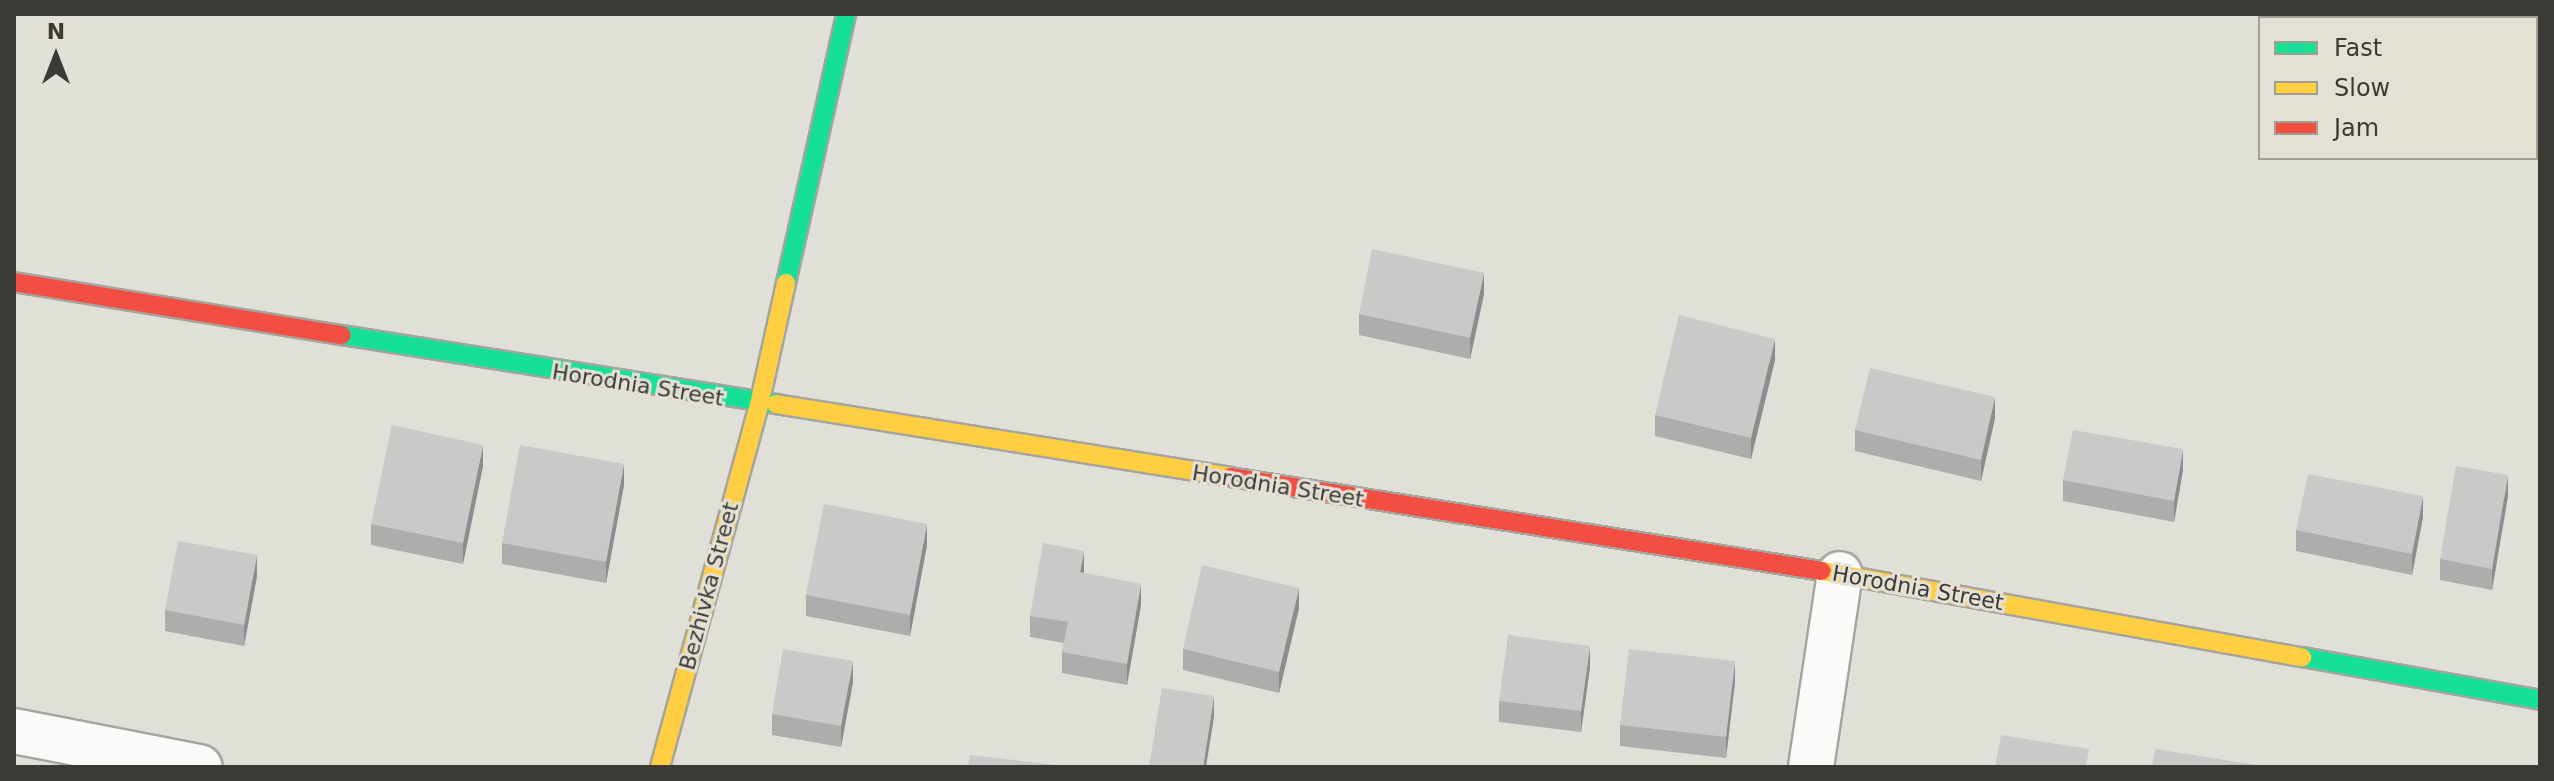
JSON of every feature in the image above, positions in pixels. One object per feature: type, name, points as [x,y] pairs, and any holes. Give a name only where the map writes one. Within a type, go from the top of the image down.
[{"type":"street","name":"Bezhivka Street","points":[[660,767],[759,405],[846,14]]},
{"type":"street","name":"Horodnia Street","points":[[14,282],[759,405],[1840,574],[2540,700]]},
{"type":"street","points":[[1811,767],[1840,574]]},
{"type":"street","points":[[14,731],[200,767]]},
{"type":"building","points":[[1372,249],[1484,273],[1470,338],[1359,314]]},
{"type":"building","points":[[1679,315],[1775,339],[1751,438],[1655,415]]},
{"type":"building","points":[[1870,368],[1995,397],[1981,460],[1855,430]]},
{"type":"building","points":[[392,425],[483,445],[463,543],[371,524]]},
{"type":"building","points":[[2073,430],[2183,449],[2174,501],[2063,480]]},
{"type":"building","points":[[520,445],[624,464],[606,562],[502,543]]},
{"type":"building","points":[[2456,466],[2508,475],[2492,569],[2440,559]]},
{"type":"building","points":[[2308,474],[2423,496],[2412,554],[2296,530]]},
{"type":"building","points":[[824,504],[927,524],[910,615],[806,595]]},
{"type":"building","points":[[178,541],[257,555],[244,625],[165,610]]},
{"type":"building","points":[[1043,543],[1084,551],[1080,572],[1141,584],[1127,664],[1062,652],[1068,622],[1030,616]]},
{"type":"building","points":[[1202,565],[1299,588],[1279,672],[1183,649]]},
{"type":"building","points":[[1508,635],[1590,646],[1581,711],[1499,701]]},
{"type":"building","points":[[783,649],[853,661],[841,726],[772,714]]},
{"type":"building","points":[[1629,649],[1735,661],[1726,737],[1620,725]]},
{"type":"building","points":[[1162,688],[1214,696],[1203,767],[1149,767]]},
{"type":"building","points":[[2001,735],[2089,749],[2086,767],[1995,767]]},
{"type":"building","points":[[2155,749],[2263,766],[2152,767]]},
{"type":"building","points":[[970,755],[1065,766],[1065,767],[968,767]]},
{"type":"traffic: fast","points":[[786,283],[846,14]]},
{"type":"traffic: fast","points":[[342,335],[776,404]]},
{"type":"traffic: fast","points":[[2302,657],[2540,700]]},
{"type":"traffic: slow","points":[[660,767],[759,405],[786,283]]},
{"type":"traffic: slow","points":[[776,404],[1230,477]]},
{"type":"traffic: slow","points":[[1822,571],[2302,657]]},
{"type":"traffic: jam","points":[[14,282],[342,335]]},
{"type":"traffic: jam","points":[[1230,477],[1822,571]]}]
